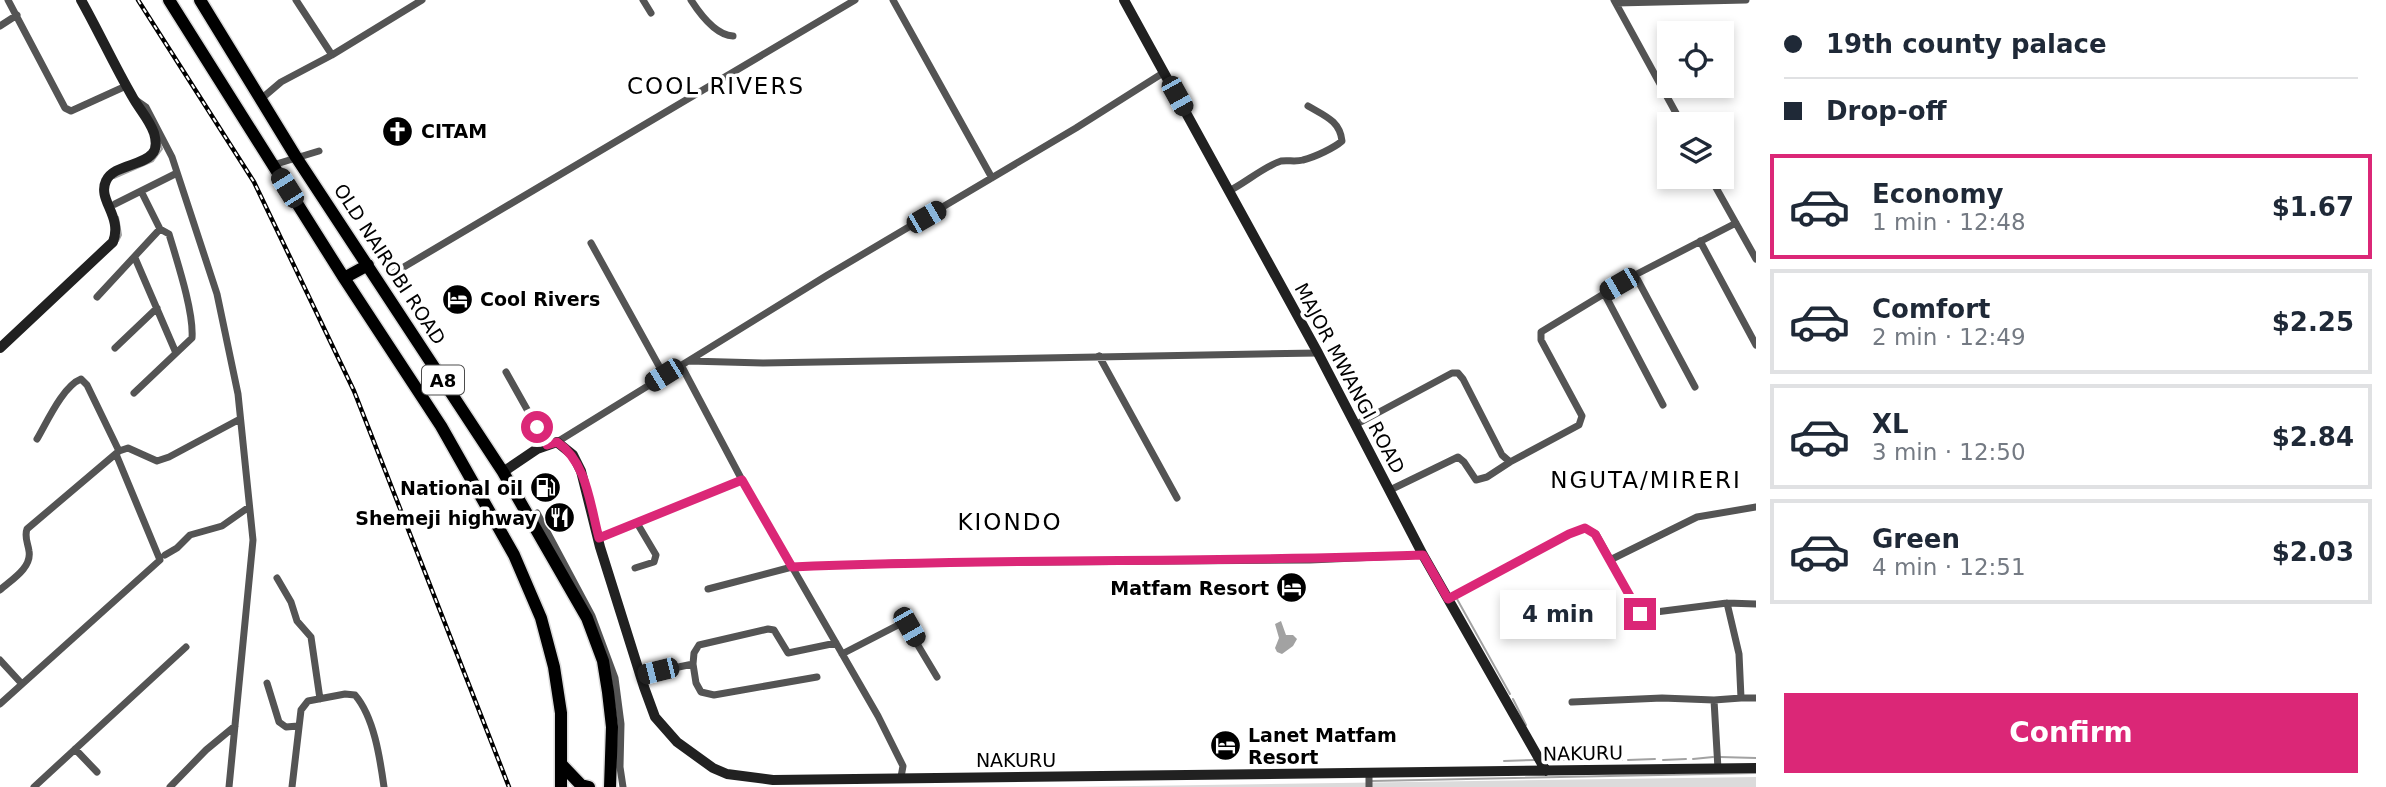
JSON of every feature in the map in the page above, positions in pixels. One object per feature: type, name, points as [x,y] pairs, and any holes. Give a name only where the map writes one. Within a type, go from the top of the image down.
[{"type":"highway","name":"A8","points":[[169,0],[344,278],[441,426],[525,577],[541,618],[554,667],[561,713],[561,787]]},
{"type":"highway","name":"OLD NAIROBI ROAD","points":[[200,0],[296,157],[503,472],[587,618],[603,661],[611,714],[610,787]]},
{"type":"highway","points":[[344,278],[368,265]]},
{"type":"highway","points":[[562,765],[581,785],[591,787],[604,783],[611,771]]},
{"type":"main road","points":[[0,348],[113,243],[117,231],[104,194],[104,183],[108,176],[151,156],[156,147],[155,136],[148,120],[132,98],[81,0]]},
{"type":"main road","name":"MAJOR MWANGI ROAD","points":[[1124,0],[1318,353],[1423,555],[1546,771]]},
{"type":"main road","points":[[503,472],[552,444]]},
{"type":"main road","name":"NAKURU","points":[[552,444],[573,455],[581,471],[640,675],[656,717],[677,742],[713,768],[727,774],[815,783],[901,777],[1083,778],[1756,768]]},
{"type":"street","points":[[8,0],[65,108],[71,111],[126,86]]},
{"type":"street","points":[[296,0],[332,55]]},
{"type":"street","points":[[261,99],[281,82],[332,55],[422,0]]},
{"type":"street","points":[[643,0],[651,13]]},
{"type":"street","points":[[691,0],[706,21],[726,35],[733,36]]},
{"type":"street","points":[[393,274],[855,0]]},
{"type":"street","points":[[893,0],[992,178]]},
{"type":"street","points":[[1675,112],[1615,2],[1746,0]]},
{"type":"street","points":[[0,26],[17,15]]},
{"type":"street","points":[[506,372],[552,444],[1163,73]]},
{"type":"street","points":[[132,98],[146,107],[172,158],[216,294],[238,394],[253,540],[229,787]]},
{"type":"street","points":[[1229,191],[1270,166],[1283,161],[1302,161],[1342,141],[1341,131],[1335,122],[1308,106]]},
{"type":"street","points":[[272,165],[319,151]]},
{"type":"street","points":[[115,204],[177,173]]},
{"type":"street","points":[[1717,189],[1756,259]]},
{"type":"street","points":[[134,393],[192,338],[183,281],[169,234],[160,229],[141,191]]},
{"type":"street","points":[[1390,490],[1458,457],[1476,480],[1487,477],[1580,425],[1582,415],[1539,336],[1544,328],[1636,275],[1736,223]]},
{"type":"street","points":[[97,296],[160,229]]},
{"type":"street","points":[[1700,242],[1756,345]]},
{"type":"street","points":[[591,243],[664,375]]},
{"type":"street","points":[[135,258],[176,353]]},
{"type":"street","points":[[1636,275],[1695,387]]},
{"type":"street","points":[[1604,293],[1664,405]]},
{"type":"street","points":[[115,348],[157,308]]},
{"type":"street","points":[[685,363],[1318,353]]},
{"type":"street","points":[[1099,356],[1177,498]]},
{"type":"street","points":[[685,363],[742,480],[901,762],[901,777]]},
{"type":"street","points":[[1355,425],[1452,373],[1458,373],[1502,455],[1510,462]]},
{"type":"street","points":[[0,704],[160,560],[117,453],[81,379],[73,382],[37,439]]},
{"type":"street","points":[[0,590],[25,568],[29,560],[25,535],[27,529],[117,453],[128,448],[156,461],[240,419]]},
{"type":"street","points":[[599,538],[742,480]]},
{"type":"street","points":[[165,555],[190,536],[222,526],[249,507]]},
{"type":"street","points":[[1610,560],[1697,517],[1756,507]]},
{"type":"street","points":[[537,513],[592,616],[615,678],[621,723],[620,767],[623,787]]},
{"type":"street","points":[[635,568],[654,562],[656,555],[637,523]]},
{"type":"street","points":[[1448,599],[1585,528],[1595,534],[1640,614],[1727,603],[1756,604]]},
{"type":"street","points":[[708,589],[792,567],[898,563],[1310,560],[1423,555]]},
{"type":"street","points":[[277,578],[291,602],[297,621],[311,637],[320,699]]},
{"type":"street","points":[[1727,603],[1739,654],[1741,698]]},
{"type":"street","points":[[842,654],[904,622],[937,677]]},
{"type":"street","points":[[817,677],[714,695],[701,692],[696,683],[694,653],[699,645],[768,629],[774,630],[788,653],[836,643]]},
{"type":"street","points":[[34,787],[187,647]]},
{"type":"street","points":[[0,660],[22,684]]},
{"type":"street","points":[[640,675],[693,664]]},
{"type":"street","points":[[267,683],[279,722],[286,727],[298,726]]},
{"type":"street","points":[[292,787],[301,710],[305,704],[345,694],[355,695],[363,705],[384,787]]},
{"type":"street","points":[[1572,702],[1756,698]]},
{"type":"street","points":[[1714,700],[1718,769]]},
{"type":"street","points":[[170,787],[206,750],[235,726]]},
{"type":"street","points":[[75,749],[97,772]]},
{"type":"street","points":[[1369,773],[1369,787]]},
{"type":"shaded area","points":[[1281,621],[1286,635],[1293,635],[1297,639],[1293,646],[1282,654],[1275,648],[1279,638],[1275,624]]},
{"type":"shaded area","points":[[1756,777],[1756,787],[1067,787]]},
{"type":"waterway","points":[[114,178],[153,161],[162,149],[160,143]]},
{"type":"waterway","points":[[118,217],[121,235],[118,241]]},
{"type":"waterway","points":[[1457,599],[1510,694]]},
{"type":"waterway","points":[[1513,699],[1526,725]]},
{"type":"waterway","points":[[1693,759],[1713,757]]},
{"type":"waterway","points":[[1720,757],[1756,758]]},
{"type":"waterway","points":[[1628,760],[1655,759]]},
{"type":"waterway","points":[[1663,760],[1686,759]]},
{"type":"waterway","points":[[1504,761],[1535,760]]},
{"type":"waterway","points":[[1547,760],[1622,760]]},
{"type":"waterway","points":[[1372,781],[1756,773]]},
{"type":"railway","points":[[138,0],[254,182],[354,391],[509,787]]},
{"type":"place","name":"CITAM","points":[[398,131]]},
{"type":"place","name":"Cool Rivers","points":[[457,299]]},
{"type":"place","name":"National oil","points":[[546,488]]},
{"type":"place","name":"Shemeji highway","points":[[560,518]]},
{"type":"place","name":"Matfam Resort","points":[[1292,588]]},
{"type":"place","name":"Lanet Matfam Resort","points":[[1225,746]]},
{"type":"district","name":"COOL RIVERS","points":[[716,86]]},
{"type":"district","name":"NGUTA/MIRERI","points":[[1646,480]]},
{"type":"district","name":"KIONDO","points":[[1010,522]]},
{"type":"route","points":[[537,427],[547,445],[557,442],[573,455],[581,471],[599,538],[742,480],[792,567],[898,563],[1310,560],[1423,555],[1448,599],[1578,529],[1585,528],[1595,534],[1640,614]]}]
